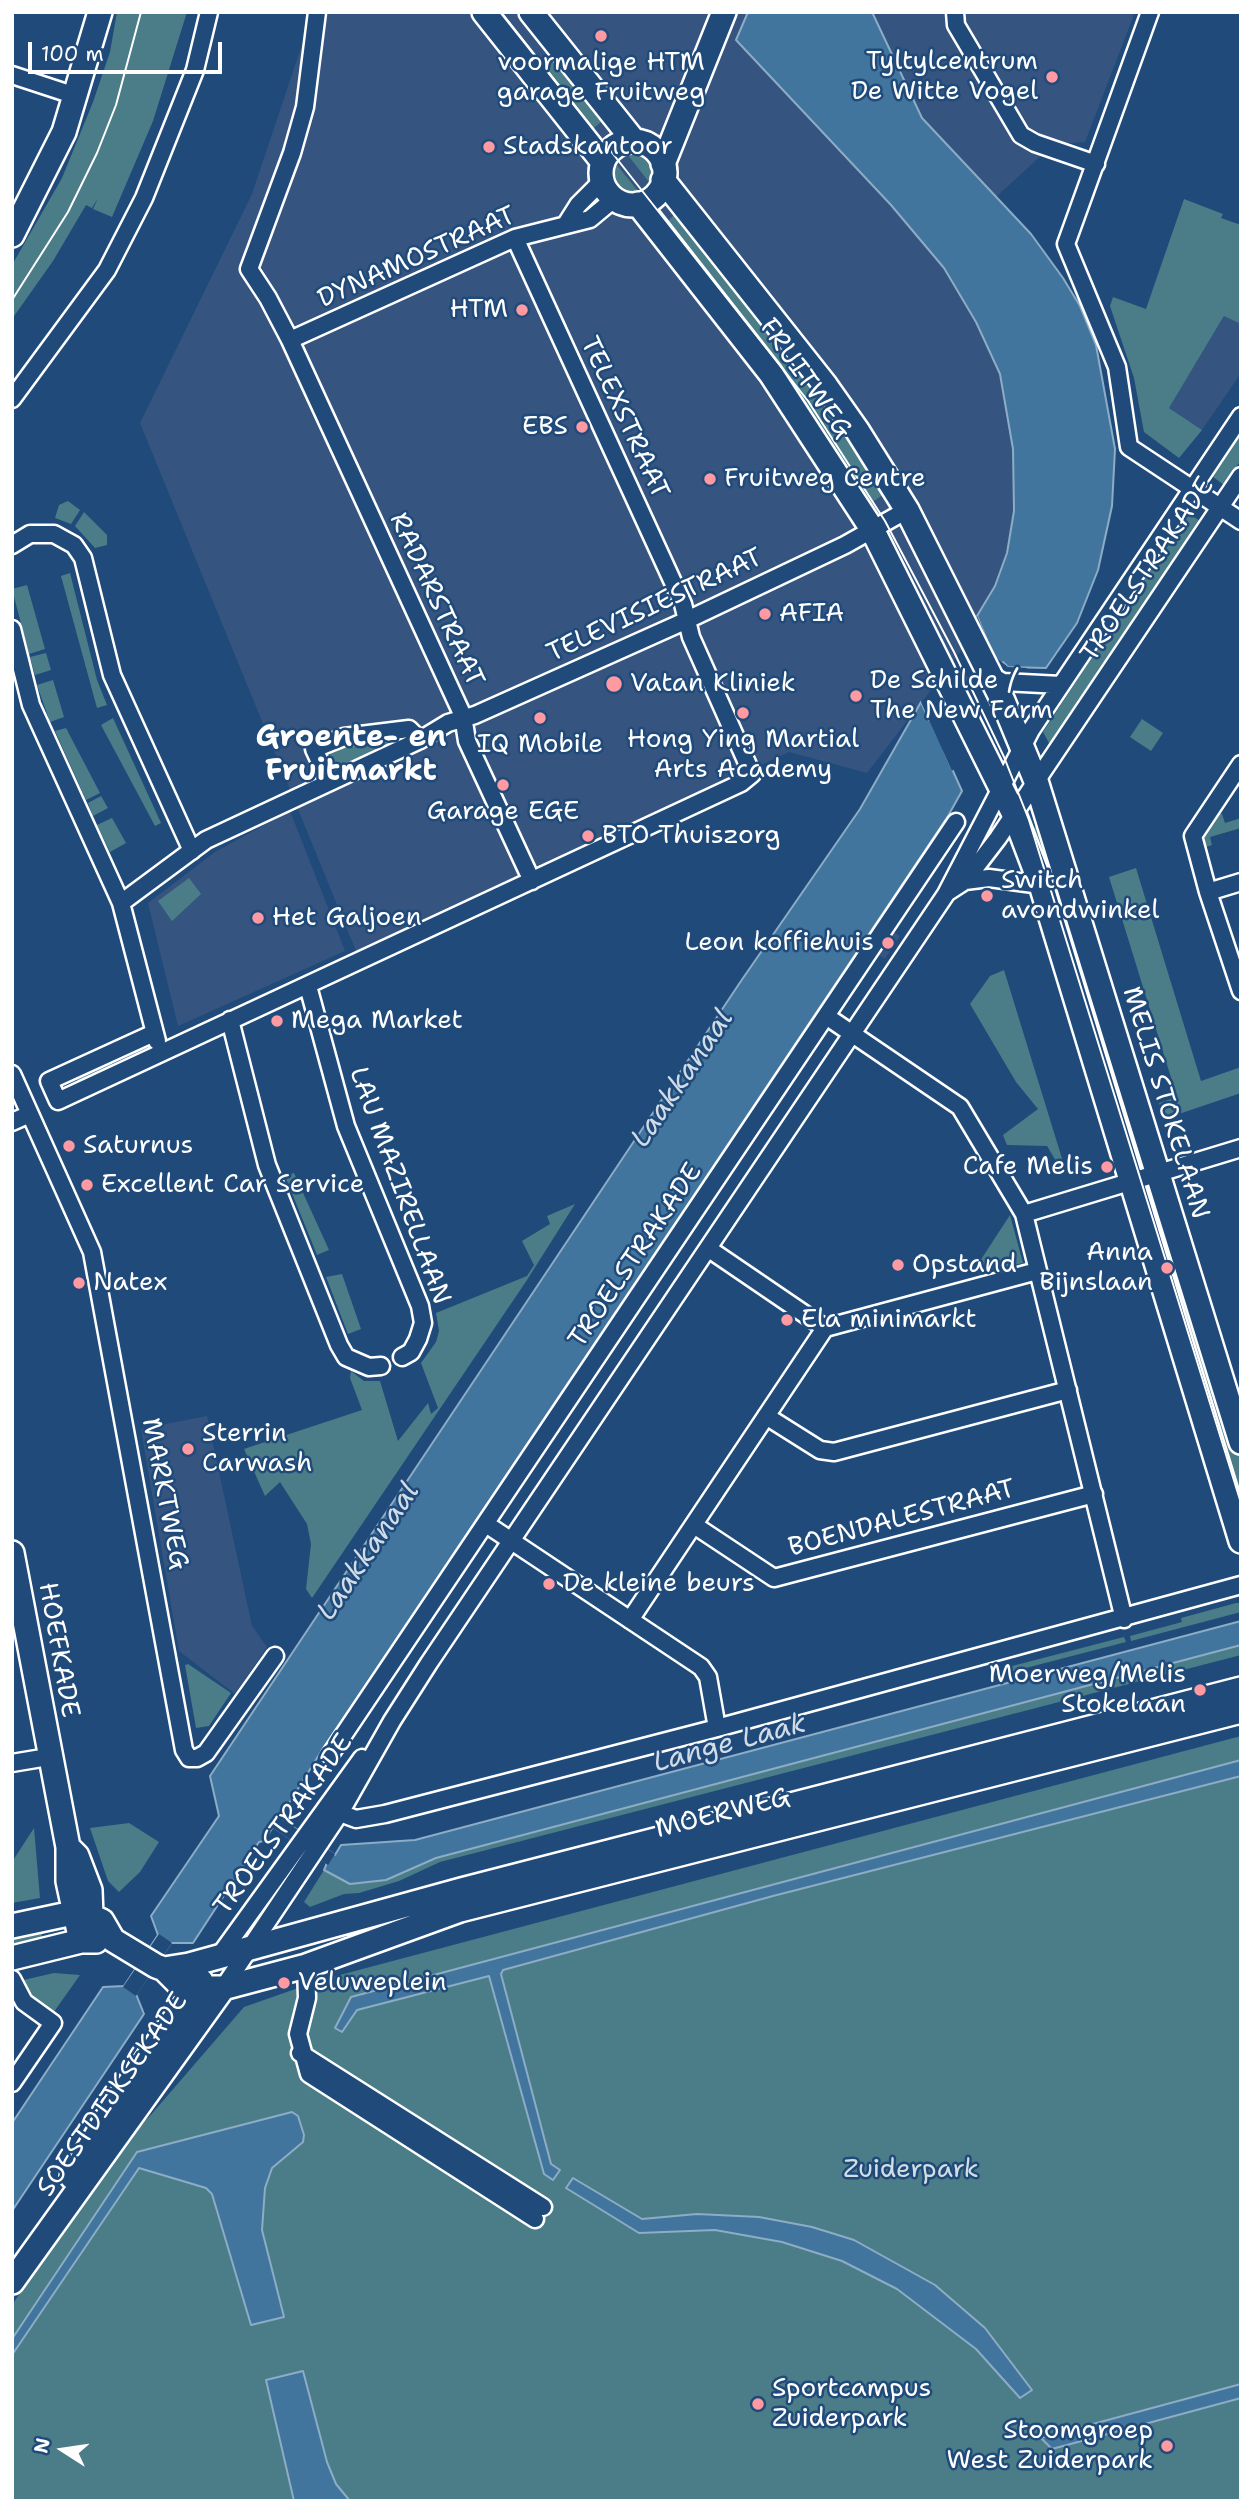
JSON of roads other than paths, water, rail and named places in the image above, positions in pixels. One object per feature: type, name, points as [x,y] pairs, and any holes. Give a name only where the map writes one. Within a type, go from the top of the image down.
[{"type":"street","points":[[12,235],[64,132],[100,12]]},
{"type":"street","points":[[12,399],[107,270],[138,210],[191,81],[209,12]]},
{"type":"street","name":"RADARSTRAAT","points":[[317,12],[305,107],[292,153],[249,269],[290,340],[463,716],[467,741],[532,881]]},
{"type":"street","points":[[484,12],[606,180],[638,204],[654,197],[681,116],[724,12]]},
{"type":"street","points":[[531,12],[639,142],[656,152],[663,172]]},
{"type":"street","points":[[955,12],[956,25],[1021,135],[1035,143],[1096,164]]},
{"type":"street","points":[[1150,12],[1066,244],[1117,367],[1129,447],[1241,521]]},
{"type":"street","points":[[12,75],[76,96]]},
{"type":"street","points":[[606,180],[615,147],[639,142],[681,116]]},
{"type":"street","name":"FRUITWEG","points":[[663,172],[827,386],[906,510],[990,675],[1010,692],[1022,745]]},
{"type":"street","name":"DYNAMOSTRAAT","points":[[290,340],[514,238],[566,224],[578,205],[606,180]]},
{"type":"street","name":"FRUITWEG","points":[[638,204],[771,374],[872,528],[944,667],[1014,814]]},
{"type":"street","name":"TELEXSTRAAT","points":[[514,238],[683,604],[685,621]]},
{"type":"street","name":"TROELSTRAKADE","points":[[217,1959],[392,1721],[946,894],[1022,745],[1241,416]]},
{"type":"street","name":"TROELSTRAKADE","points":[[946,894],[965,881],[1014,814],[1241,476]]},
{"type":"street","name":"TELEVISIESTRAAT","points":[[121,902],[206,840],[420,740],[463,716],[475,715],[685,621],[845,545],[906,510]]},
{"type":"street","points":[[15,536],[42,533],[64,538],[74,545],[83,558],[111,676],[192,851]]},
{"type":"street","points":[[153,1033],[49,1081],[58,1101],[751,777],[750,765],[685,621]]},
{"type":"street","points":[[12,629],[31,705],[121,902],[153,1033],[162,1051]]},
{"type":"street","name":"TROELSTRAKADE","points":[[1010,692],[1061,685]]},
{"type":"street","points":[[329,781],[314,749],[344,737],[409,729],[420,740]]},
{"type":"street","name":"MELIS STOKELAAN","points":[[1022,745],[1036,781],[1241,1442]]},
{"type":"street","points":[[1241,764],[1193,836],[1208,892],[1241,990]]},
{"type":"street","name":"MELIS STOKELAAN","points":[[1014,814],[1041,885],[1241,1541]]},
{"type":"street","name":"TROELSTRAKADE","points":[[330,1755],[956,822]]},
{"type":"street","points":[[965,881],[989,878],[1041,885]]},
{"type":"street","points":[[1208,892],[1241,882]]},
{"type":"street","name":"LAU MAZIRELLAAN","points":[[307,986],[346,1126],[420,1306],[423,1323],[418,1339],[411,1352],[402,1357]]},
{"type":"street","points":[[826,1016],[960,1107],[1024,1214],[1124,1619]]},
{"type":"street","points":[[230,1020],[267,1165],[339,1345],[345,1357],[369,1367],[381,1366]]},
{"type":"street","name":"MARKTWEG","points":[[12,1074],[17,1096],[30,1114],[94,1260],[184,1750],[189,1758],[197,1758],[206,1753],[275,1656]]},
{"type":"street","points":[[12,1122],[30,1114]]},
{"type":"street","points":[[1024,1214],[1241,1148]]},
{"type":"street","points":[[709,1249],[825,1328]]},
{"type":"street","points":[[629,1620],[825,1328],[1037,1271]]},
{"type":"street","points":[[766,1416],[820,1450],[834,1452],[1068,1390]]},
{"type":"street","name":"BOENDALESTRAAT","points":[[694,1525],[774,1578],[1094,1494]]},
{"type":"street","points":[[486,1524],[705,1672],[717,1728]]},
{"type":"street","name":"HOEFKADE","points":[[12,1553],[29,1760]]},
{"type":"street","points":[[340,1813],[356,1819],[385,1814],[717,1728],[1241,1585]]},
{"type":"street","name":"MOERWEG","points":[[249,1949],[448,1893],[1241,1689]]},
{"type":"street","name":"MOERWEG","points":[[223,1988],[306,1966],[460,1910],[1241,1711]]},
{"type":"street","name":"TROELSTRAKADE","points":[[249,1949],[340,1813],[392,1721]]},
{"type":"street","points":[[29,1760],[68,1847],[77,1856],[90,1890],[82,1915],[81,1941]]},
{"type":"street","points":[[12,1926],[82,1915],[102,1921],[113,1940],[154,1964],[176,1984],[194,1989],[223,1988],[249,1949]]},
{"type":"street","points":[[12,1958],[81,1941],[113,1940]]},
{"type":"street","points":[[154,1964],[217,1959],[249,1949]]},
{"type":"street","points":[[194,1989],[217,1959]]},
{"type":"street","points":[[300,2053],[451,2147],[539,2213],[455,2167],[309,2074],[300,2053],[298,2034],[307,1998],[306,1966]]},
{"type":"street","points":[[12,1979],[24,2002],[53,2023],[12,2084]]},
{"type":"street","name":"SOESTDIJKSEKADE","points":[[12,2282],[45,2233],[61,2218],[223,1988]]},
{"type":"street","name":"SOESTDIJKSEKADE","points":[[45,2233],[53,2210],[114,2106],[194,1989]]},
{"type":"street","points":[[451,2147],[455,2167]]},
{"type":"water","name":"Laakkanaal","points":[[748,12],[872,12],[922,118],[1031,234],[1063,278],[1080,306],[1096,345],[1115,449],[1112,506],[1098,570],[1077,623],[1046,668],[1008,667],[1003,662],[944,751],[962,791],[948,816],[322,1750],[280,1818],[335,1855],[341,1845],[415,1840],[1241,1621],[1241,1645],[436,1858],[386,1880],[350,1884],[324,1870],[327,1863],[273,1827],[264,1841],[259,1842],[193,1943],[171,1943],[136,1994],[144,2014],[12,2211],[12,2123],[103,1987],[124,1986],[158,1935],[151,1916],[219,1816],[210,1776],[741,981],[860,809],[921,702],[929,720],[987,640],[977,616],[995,586],[1007,553],[1014,511],[1013,449],[1000,374],[976,322],[944,268],[891,205],[736,40]]},
{"type":"water","points":[[1241,1760],[1241,1776],[773,1896],[503,1970],[501,1974],[551,2164],[560,2170],[553,2180],[544,2174],[489,1976],[357,2010],[342,2032],[335,2028],[351,1997]]},
{"type":"water","points":[[292,2112],[298,2116],[304,2135],[303,2142],[272,2168],[265,2188],[262,2230],[284,2317],[251,2325],[212,2194],[206,2188],[139,2168],[12,2355],[12,2339],[137,2152]]},
{"type":"water","points":[[573,2178],[642,2219],[697,2214],[759,2217],[812,2227],[854,2240],[935,2285],[985,2328],[1032,2390],[1020,2398],[976,2349],[897,2289],[842,2261],[782,2242],[715,2230],[639,2233],[566,2188]]},
{"type":"water","points":[[303,2371],[327,2462],[336,2484],[350,2501],[294,2501],[266,2380]]},
{"type":"water","points":[[1241,2384],[1241,2398],[1052,2449],[1041,2438]]},
{"type":"tram line","points":[[12,300],[68,212],[97,153],[116,105],[141,12]]},
{"type":"tram line","points":[[501,12],[808,401],[885,521],[954,652],[1004,757],[1029,820],[1241,1503]]},
{"type":"place","name":"voormalige HTM garage Fruitweg","points":[[601,36]]},
{"type":"place","name":"Tyltylcentrum De Witte Vogel","points":[[1052,77]]},
{"type":"place","name":"Stadskantoor","points":[[489,147]]},
{"type":"place","name":"HTM","points":[[522,310]]},
{"type":"place","name":"EBS","points":[[582,427]]},
{"type":"place","name":"Fruitweg Centre","points":[[710,479]]},
{"type":"place","name":"AFIA","points":[[765,614]]},
{"type":"place","name":"Vatan Kliniek","points":[[614,684]]},
{"type":"place","name":"De Schilde / The New Farm","points":[[856,696]]},
{"type":"place","name":"Hong Ying Martial Arts Academy","points":[[743,713]]},
{"type":"place","name":"IQ Mobile","points":[[540,718]]},
{"type":"place","name":"Garage EGE","points":[[503,785]]},
{"type":"place","name":"BTO Thuiszorg","points":[[588,836]]},
{"type":"place","name":"Switch avondwinkel","points":[[987,896]]},
{"type":"place","name":"Het Galjoen","points":[[258,918]]},
{"type":"place","name":"Leon koffiehuis","points":[[888,943]]},
{"type":"place","name":"Mega Market","points":[[277,1021]]},
{"type":"place","name":"Saturnus","points":[[69,1146]]},
{"type":"place","name":"Cafe Melis","points":[[1107,1167]]},
{"type":"place","name":"Excellent Car Service","points":[[87,1185]]},
{"type":"place","name":"Opstand","points":[[898,1265]]},
{"type":"place","name":"Anna Bijnslaan","points":[[1167,1268]]},
{"type":"place","name":"Natex","points":[[79,1283]]},
{"type":"place","name":"Ela minimarkt","points":[[787,1320]]},
{"type":"place","name":"Sterrin Carwash","points":[[188,1449]]},
{"type":"place","name":"De kleine beurs","points":[[549,1584]]},
{"type":"place","name":"Moerweg/Melis Stokelaan","points":[[1200,1690]]},
{"type":"place","name":"Veluweplein","points":[[284,1983]]},
{"type":"place","name":"Sportcampus Zuiderpark","points":[[758,2404]]},
{"type":"place","name":"Stoomgroep West Zuiderpark","points":[[1167,2446]]},
{"type":"district","name":"Groente- en Fruitmarkt","points":[[351,755]]},
{"type":"water label","name":"Lange Laak","points":[[730,1744]]},
{"type":"park label","name":"Zuiderpark","points":[[911,2170]]}]
